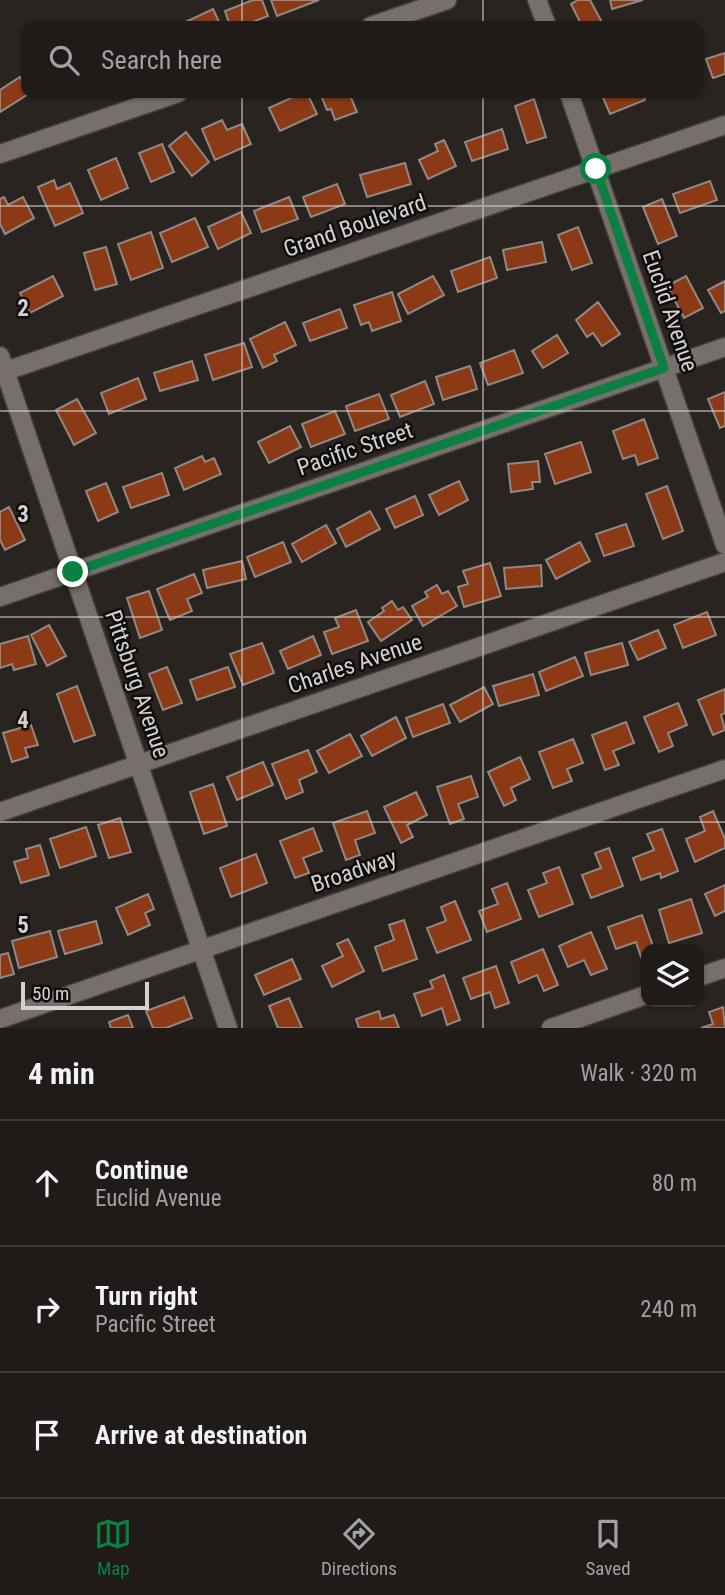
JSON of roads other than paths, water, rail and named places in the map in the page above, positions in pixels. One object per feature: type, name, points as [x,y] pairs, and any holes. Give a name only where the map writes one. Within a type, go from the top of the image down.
[{"type":"street","points":[[386,21],[447,0]]},
{"type":"street","points":[[537,0],[545,21]]},
{"type":"street","points":[[0,154],[163,98]]},
{"type":"street","name":"Euclid Avenue","points":[[571,98],[725,545]]},
{"type":"street","name":"Grand Boulevard","points":[[2,367],[725,125]]},
{"type":"street","name":"Pacific Street","points":[[0,597],[725,347]]},
{"type":"street","name":"Pittsburg Avenue","points":[[2,367],[228,1028]]},
{"type":"street","name":"Charles Avenue","points":[[0,812],[725,562]]},
{"type":"street","name":"Broadway","points":[[0,1019],[725,769]]},
{"type":"street","points":[[704,975],[725,968]]},
{"type":"street","points":[[551,1028],[641,997]]}]
